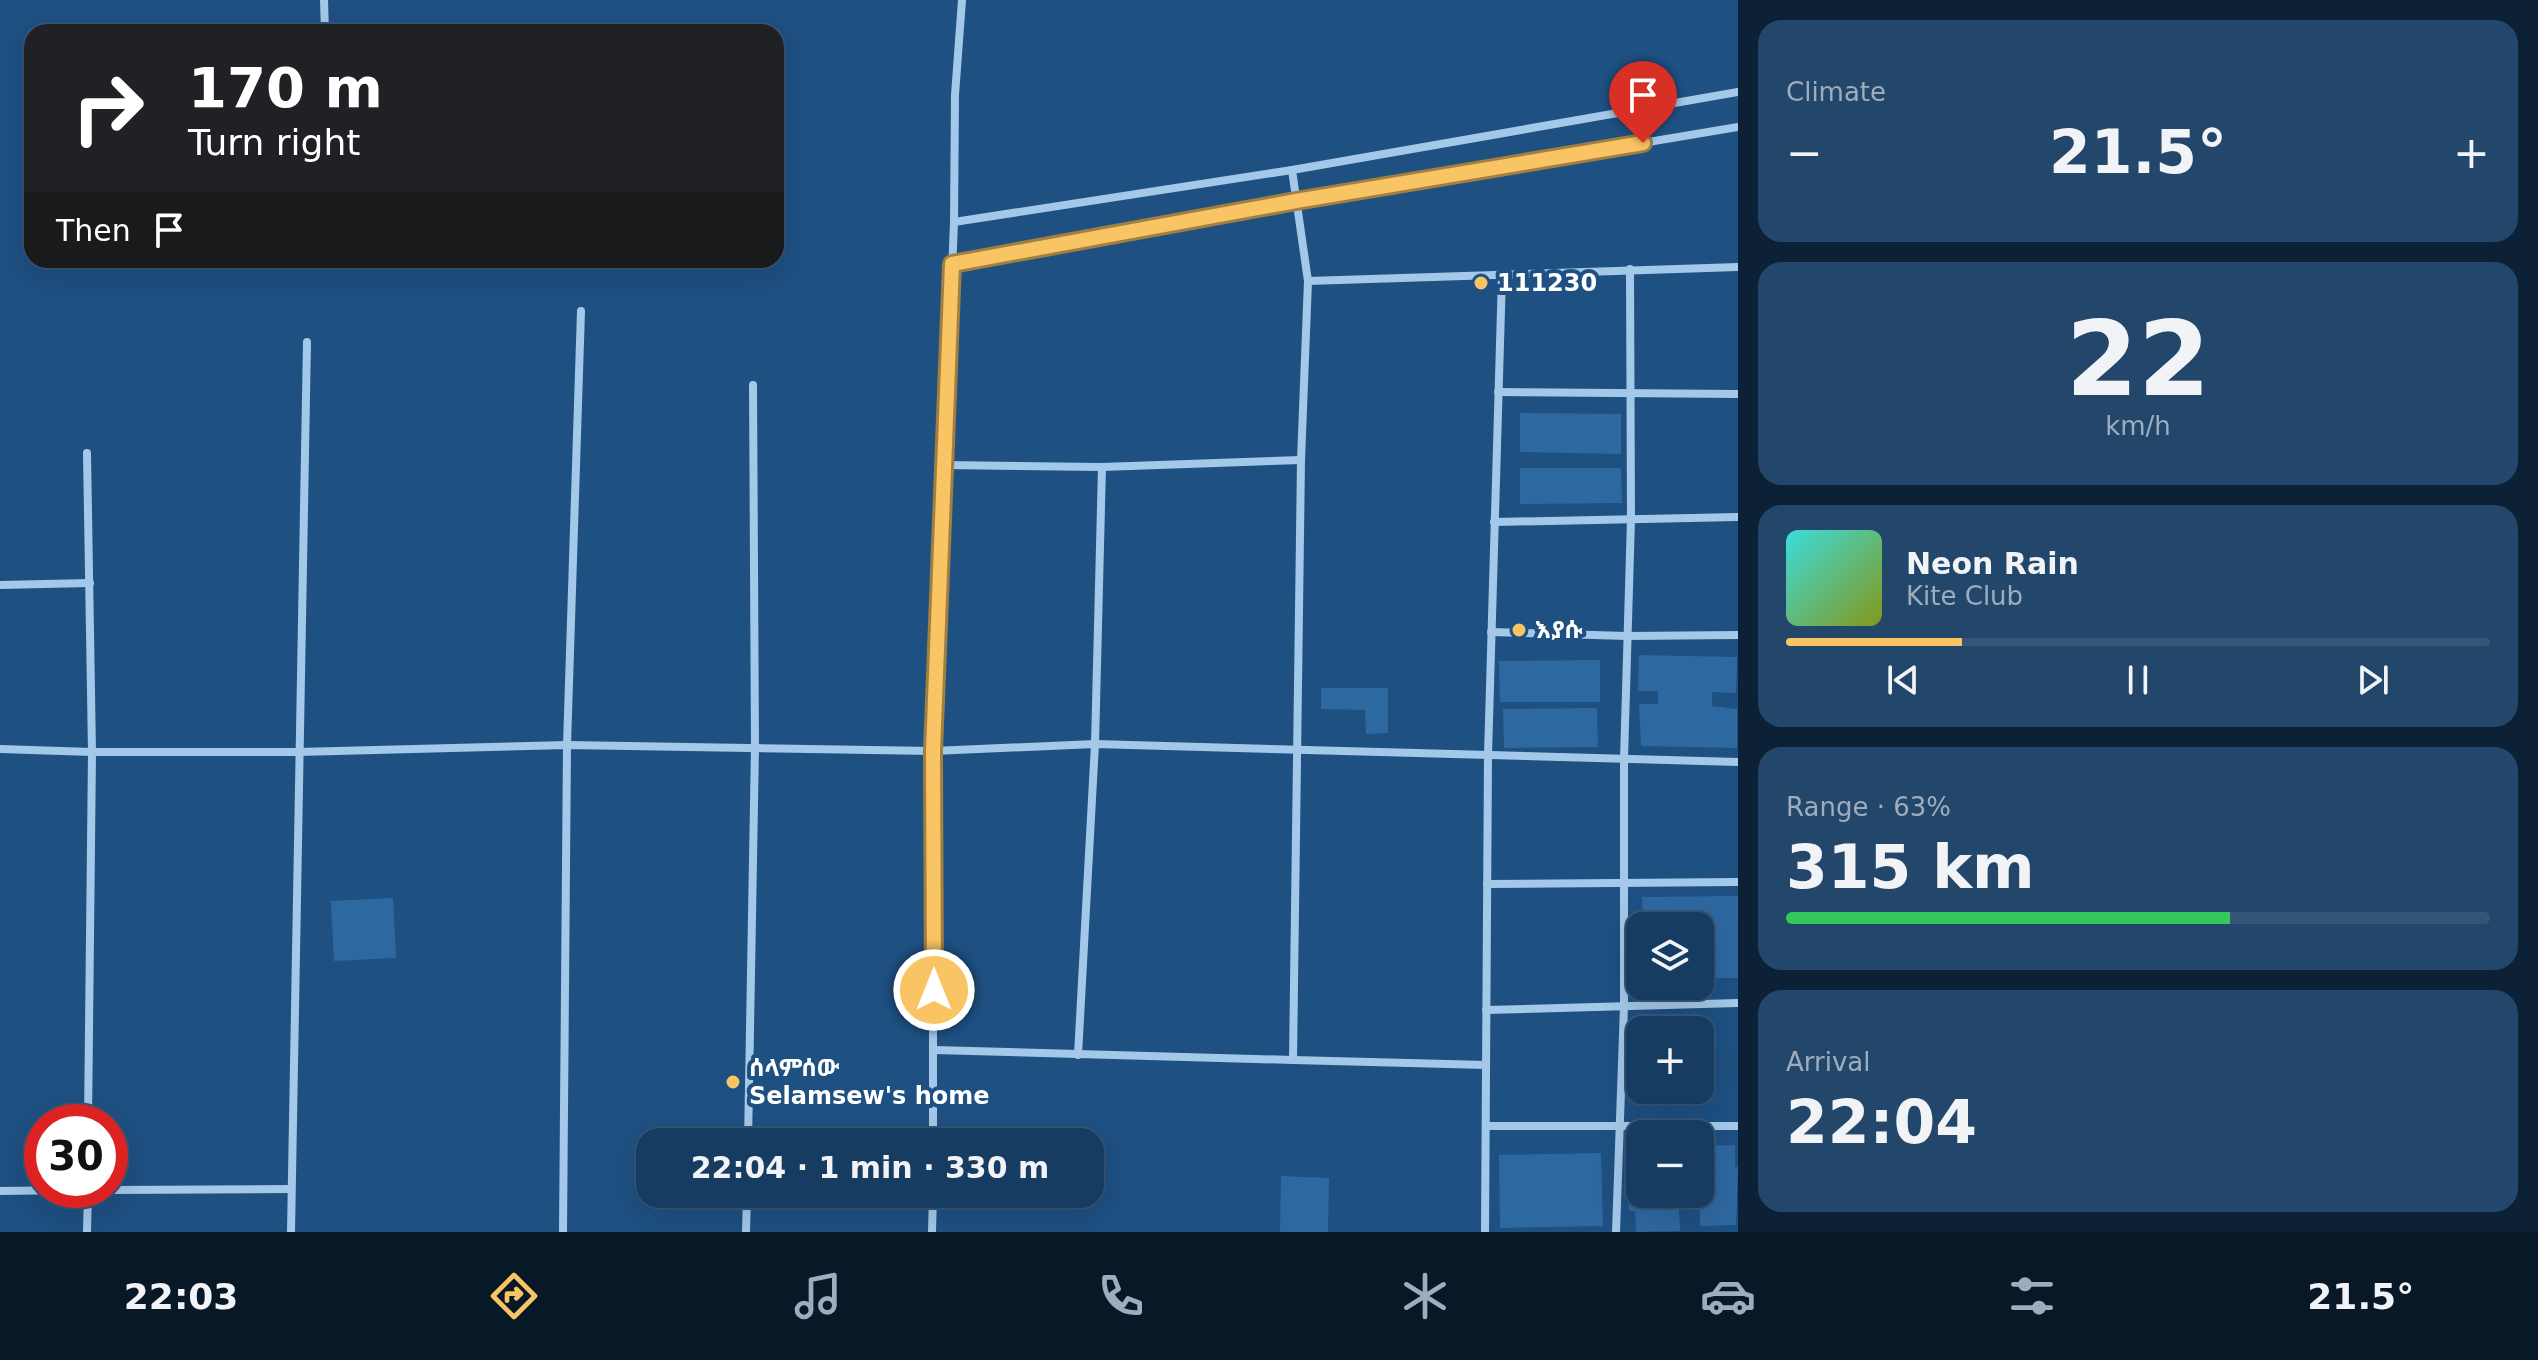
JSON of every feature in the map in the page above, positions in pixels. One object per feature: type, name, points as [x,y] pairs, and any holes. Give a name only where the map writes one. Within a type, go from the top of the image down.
[{"type":"street","points":[[324,0],[325,24]]},
{"type":"street","points":[[933,1128],[933,751],[954,222],[955,95],[962,0]]},
{"type":"street","points":[[954,222],[1292,170],[1738,92]]},
{"type":"street","points":[[952,264],[1296,201],[1738,127]]},
{"type":"street","points":[[1292,170],[1308,281],[1301,460],[1293,1060]]},
{"type":"street","points":[[1308,281],[1738,267]]},
{"type":"street","points":[[1616,1232],[1624,1006],[1624,759],[1631,519],[1630,269]]},
{"type":"street","points":[[1485,1232],[1488,755],[1502,275]]},
{"type":"street","points":[[563,1232],[567,745],[581,311]]},
{"type":"street","points":[[291,1232],[307,342]]},
{"type":"street","points":[[748,1128],[755,747],[753,385]]},
{"type":"street","points":[[1498,392],[1738,394]]},
{"type":"street","points":[[87,453],[92,752],[88,1104]]},
{"type":"street","points":[[944,465],[1102,467],[1301,460]]},
{"type":"street","points":[[1078,1055],[1095,744],[1102,467]]},
{"type":"street","points":[[1494,522],[1738,517]]},
{"type":"street","points":[[0,585],[90,583]]},
{"type":"street","points":[[1491,632],[1738,635]]},
{"type":"street","points":[[0,749],[298,752],[567,745],[933,751],[1095,744],[1738,762]]},
{"type":"street","points":[[1487,884],[1738,882]]},
{"type":"street","points":[[1486,1010],[1738,1003]]},
{"type":"street","points":[[934,1050],[1486,1065]]},
{"type":"street","points":[[1486,1126],[1738,1126]]},
{"type":"street","points":[[128,1190],[291,1189]]},
{"type":"street","points":[[0,1191],[24,1191]]},
{"type":"street","points":[[87,1232],[88,1208]]},
{"type":"street","points":[[746,1232],[747,1208]]},
{"type":"street","points":[[932,1232],[933,1208]]},
{"type":"building","points":[[1520,413],[1621,414],[1621,454],[1520,452]]},
{"type":"building","points":[[1520,468],[1621,468],[1622,503],[1520,504]]},
{"type":"building","points":[[1639,655],[1737,657],[1736,693],[1712,692],[1712,706],[1737,709],[1737,748],[1641,746],[1639,704],[1658,704],[1658,691],[1638,691]]},
{"type":"building","points":[[1600,660],[1600,702],[1500,702],[1499,661]]},
{"type":"building","points":[[1321,688],[1388,688],[1388,733],[1366,734],[1365,710],[1321,709]]},
{"type":"building","points":[[1597,708],[1598,747],[1504,748],[1503,709]]},
{"type":"building","points":[[1738,896],[1738,978],[1714,978],[1714,912],[1643,912],[1642,897]]},
{"type":"building","points":[[393,898],[396,958],[334,961],[331,901]]},
{"type":"building","points":[[1735,1145],[1735,1167],[1738,1167],[1736,1225],[1700,1226],[1700,1210],[1679,1210],[1680,1231],[1636,1232],[1635,1211],[1629,1211],[1629,1208],[1714,1208],[1714,1146]]},
{"type":"building","points":[[1601,1153],[1603,1226],[1500,1228],[1499,1155]]},
{"type":"building","points":[[1281,1176],[1329,1178],[1328,1232],[1280,1232]]},
{"type":"place","name":"111230","points":[[1481,283]]},
{"type":"place","name":"እያሱ","points":[[1519,630]]},
{"type":"place","name":"ሰላምሰው Selamsew's home","points":[[733,1082]]},
{"type":"route","points":[[934,990],[933,751],[952,264],[1296,201],[1643,143]]}]
